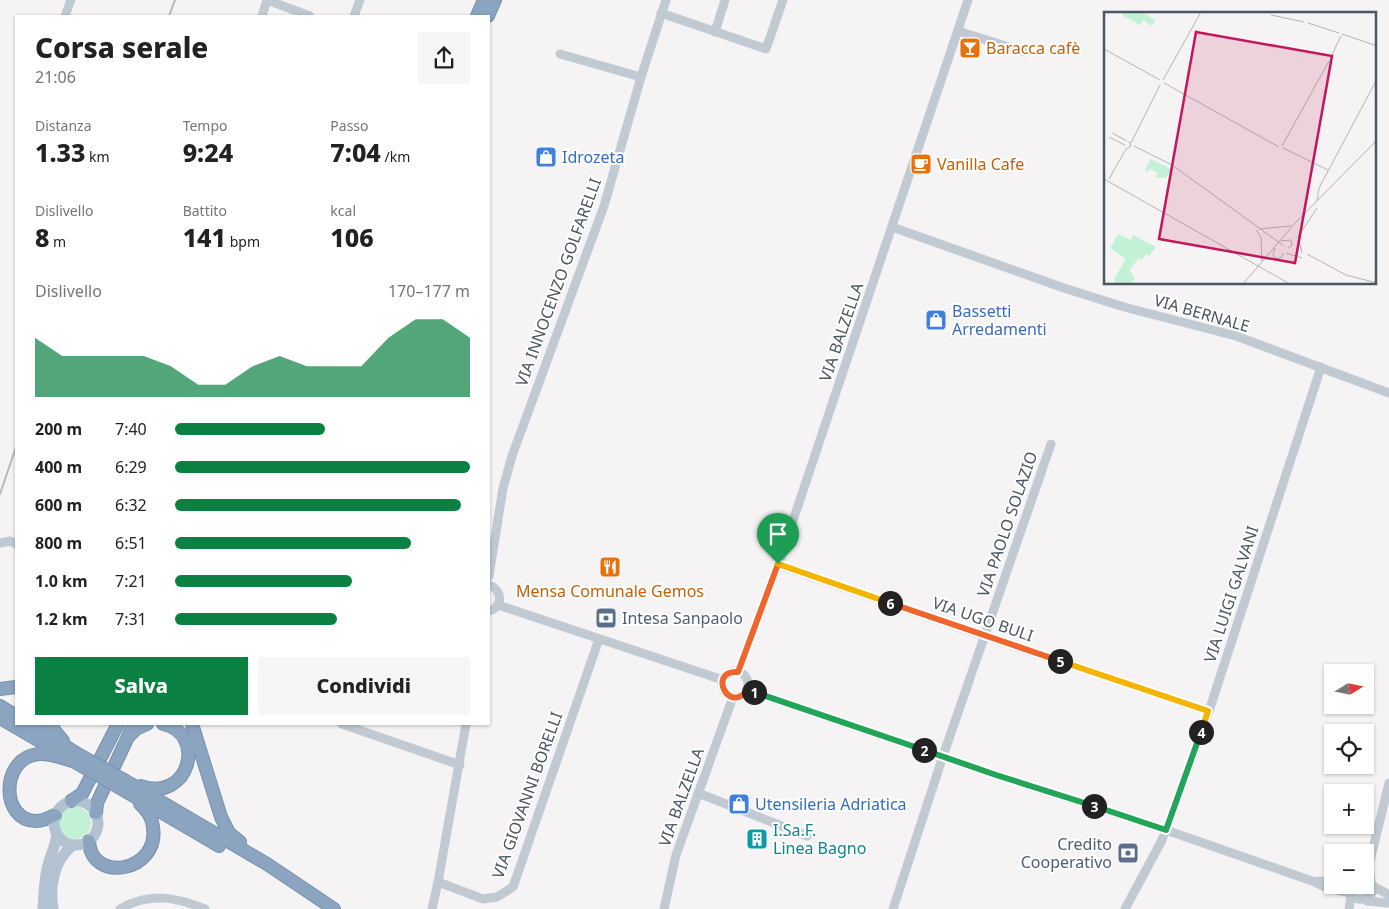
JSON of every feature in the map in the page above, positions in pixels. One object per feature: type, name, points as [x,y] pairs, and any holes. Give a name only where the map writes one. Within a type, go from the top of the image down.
[{"type":"highway","points":[[477,15],[484,0]]},
{"type":"highway","points":[[488,15],[495,0]]},
{"type":"highway","points":[[0,689],[15,687]]},
{"type":"highway","points":[[0,706],[15,715]]},
{"type":"highway","points":[[0,718],[75,757],[267,864],[334,909]]},
{"type":"highway","points":[[30,725],[75,757]]},
{"type":"highway","points":[[52,725],[60,739],[75,757]]},
{"type":"highway","points":[[96,814],[97,803],[134,725]]},
{"type":"highway","points":[[128,737],[136,729],[145,725]]},
{"type":"highway","points":[[122,784],[158,789],[178,780],[185,772],[188,750],[184,739],[177,730],[168,725]]},
{"type":"highway","points":[[192,725],[225,826],[235,838],[267,864]]},
{"type":"highway","points":[[71,801],[82,794],[116,726]]},
{"type":"highway","points":[[55,815],[45,820],[23,818],[17,813],[9,800],[8,780],[11,772],[22,760],[30,756],[45,754],[75,757]]},
{"type":"highway","points":[[122,784],[144,802],[262,871],[319,909]]},
{"type":"highway","points":[[89,841],[90,848],[98,861],[112,867],[127,867],[135,864],[148,853],[154,839],[152,821],[148,812],[122,784]]},
{"type":"main road","points":[[71,801],[86,803],[92,807],[96,814],[97,828],[89,841],[73,845],[57,835],[53,822],[59,808],[64,804],[71,801]]},
{"type":"main road","points":[[43,909],[44,883],[57,835]]},
{"type":"main road","points":[[53,909],[54,875],[65,852],[73,845]]},
{"type":"street","points":[[65,15],[71,0]]},
{"type":"street","points":[[262,15],[267,0],[307,15]]},
{"type":"street","points":[[354,15],[360,0]]},
{"type":"street","name":"VIA INNOCENZO GOLFARELLI","points":[[490,570],[503,488],[512,456],[604,206],[641,77],[666,0]]},
{"type":"street","points":[[715,32],[725,0]]},
{"type":"street","points":[[661,13],[766,49],[783,0]]},
{"type":"street","name":"VIA BALZELLA","points":[[738,672],[778,564],[968,0]]},
{"type":"street","points":[[958,31],[1024,52]]},
{"type":"street","points":[[560,54],[641,77]]},
{"type":"street","name":"VIA BERNALE","points":[[892,227],[1064,288],[1124,307],[1236,336],[1389,393]]},
{"type":"street","name":"VIA LUIGI GALVANI","points":[[1125,909],[1166,830],[1208,711],[1321,367]]},
{"type":"street","name":"VIA PAOLO SOLAZIO","points":[[893,909],[943,756],[1051,444]]},
{"type":"street","points":[[0,543],[10,541],[15,544]]},
{"type":"street","name":"VIA UGO BULI","points":[[778,564],[1208,711]]},
{"type":"street","points":[[490,586],[500,594],[498,606],[490,611]]},
{"type":"street","points":[[498,606],[723,680]]},
{"type":"street","name":"VIA GIOVANNI BORELLI","points":[[438,882],[483,899],[497,897],[513,887],[599,639]]},
{"type":"street","points":[[734,671],[738,672],[744,675],[748,682],[747,690],[741,696],[733,697],[728,695],[723,689],[723,680],[727,674],[734,671]]},
{"type":"street","points":[[747,690],[996,775],[1166,830],[1312,880],[1324,886]]},
{"type":"street","name":"VIA BALZELLA","points":[[664,909],[676,855],[733,697]]},
{"type":"street","points":[[345,725],[460,765]]},
{"type":"street","points":[[432,909],[466,725]]},
{"type":"street","points":[[1373,844],[1389,783]]},
{"type":"street","points":[[698,793],[807,836]]},
{"type":"street","points":[[1312,880],[1324,881]]},
{"type":"street","points":[[1374,885],[1389,895]]},
{"type":"street","points":[[1349,909],[1351,894]]},
{"type":"street","points":[[1352,894],[1356,901],[1363,904],[1389,903]]},
{"type":"street","points":[[1363,904],[1373,894]]},
{"type":"street","points":[[120,909],[137,901],[160,898],[181,900],[205,909]]},
{"type":"green space","points":[[75,807],[81,808],[86,812],[90,817],[90,829],[86,834],[81,838],[75,839],[69,838],[64,834],[60,829],[59,823],[60,817],[64,812],[69,808]]},
{"type":"railway","points":[[169,15],[175,0]]},
{"type":"railway","points":[[0,494],[15,450]]},
{"type":"place","name":"Baracca cafè","points":[[970,48]]},
{"type":"place","name":"Idrozeta","points":[[546,157]]},
{"type":"place","name":"Vanilla Cafe","points":[[921,164]]},
{"type":"place","name":"Bassetti Arredamenti","points":[[936,320]]},
{"type":"place","name":"Mensa Comunale Gemos","points":[[610,567]]},
{"type":"place","name":"Intesa Sanpaolo","points":[[606,618]]},
{"type":"place","name":"Utensileria Adriatica","points":[[739,804]]},
{"type":"place","name":"I.Sa.F. Linea Bagno","points":[[757,839]]},
{"type":"place","name":"Credito Cooperativo","points":[[1128,853]]},
{"type":"route","points":[[778,564],[1208,711],[1166,830],[996,775],[747,690],[737,697],[725,693],[722,685],[724,677],[730,672],[738,672],[778,564]]}]
